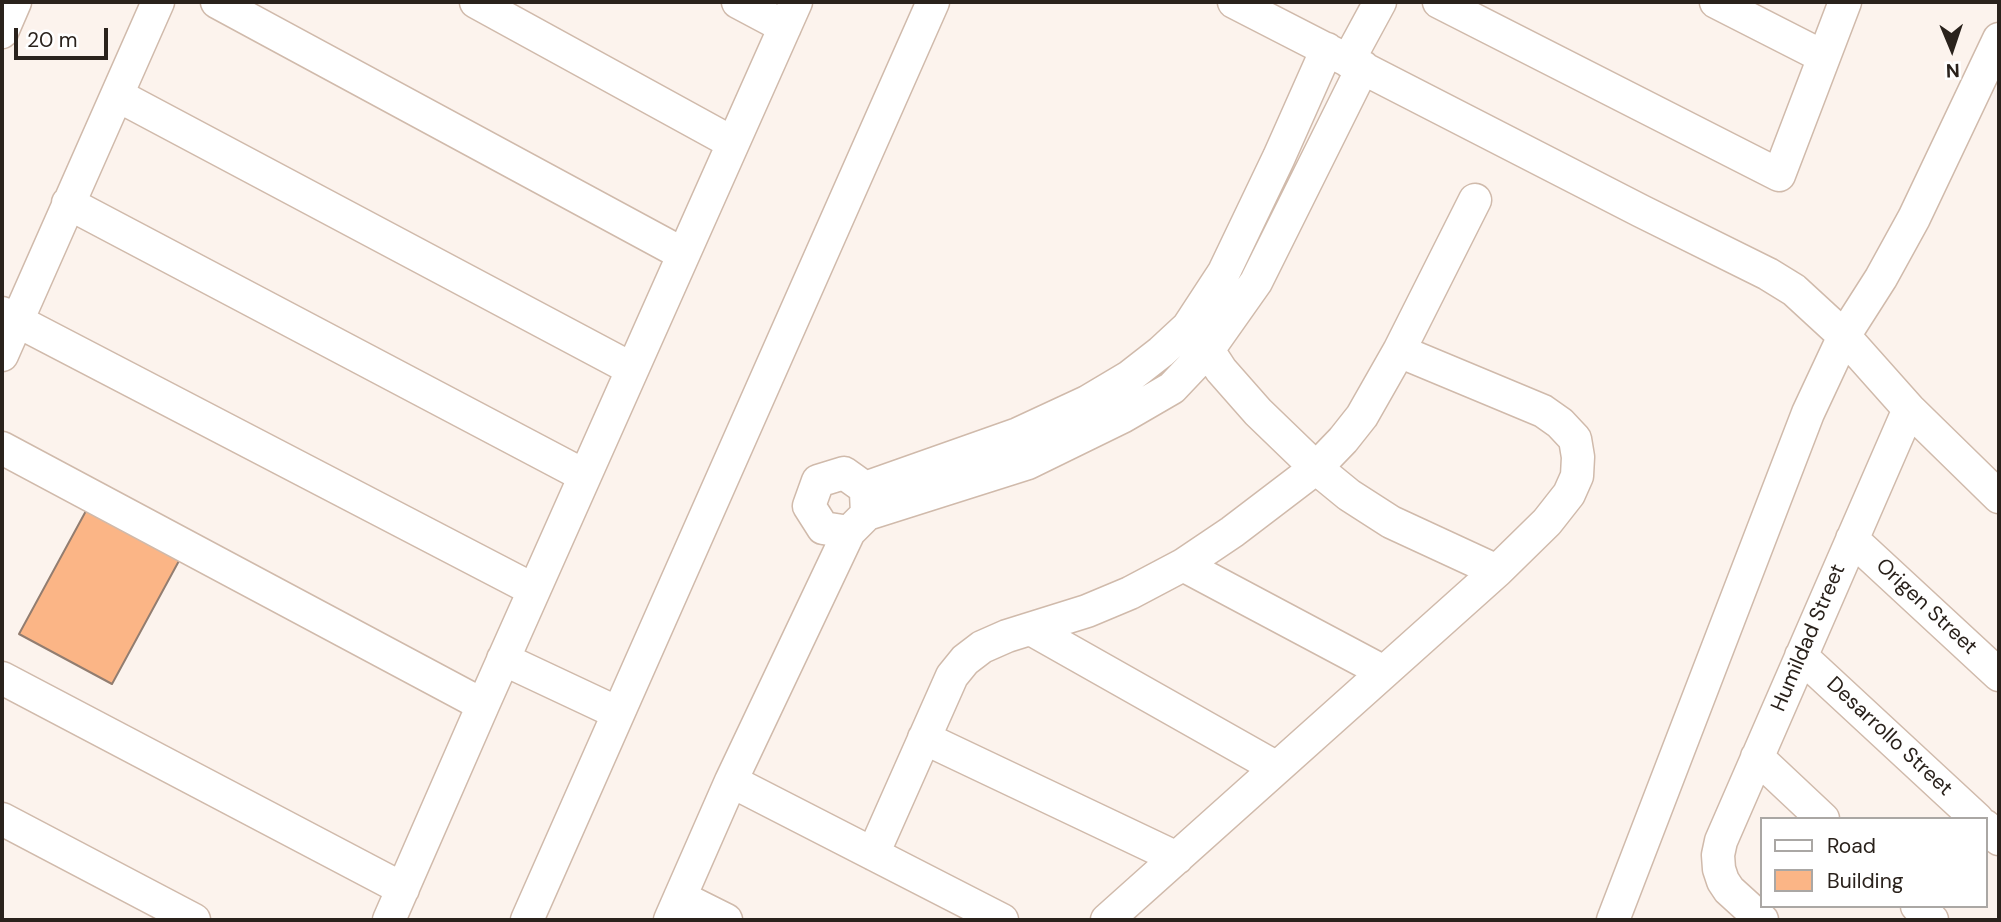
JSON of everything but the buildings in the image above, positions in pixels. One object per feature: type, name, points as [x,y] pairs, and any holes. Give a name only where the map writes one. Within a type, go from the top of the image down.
[{"type":"street","points":[[2,32],[15,2]]},
{"type":"street","points":[[2,355],[9,317],[68,203],[158,2]]},
{"type":"street","points":[[217,2],[683,254]]},
{"type":"street","points":[[477,2],[733,143]]},
{"type":"street","points":[[389,920],[790,14],[738,2]]},
{"type":"street","points":[[527,920],[933,2]]},
{"type":"street","points":[[1234,2],[1768,274],[1794,290],[1844,336],[1909,408],[1999,497]]},
{"type":"street","points":[[726,920],[675,909],[731,781],[860,511],[1087,402],[1129,377],[1161,352],[1198,338],[1256,282],[1346,59],[1380,2]]},
{"type":"street","points":[[1438,2],[1779,175],[1845,2]]},
{"type":"street","points":[[1716,2],[1824,57]]},
{"type":"street","points":[[1613,920],[1808,413],[1844,336],[1881,278],[1914,218],[1999,39]]},
{"type":"street","points":[[117,95],[632,369]]},
{"type":"street","points":[[873,854],[952,676],[965,660],[982,647],[1087,611],[1130,593],[1183,565],[1233,532],[1316,468],[1343,440],[1362,416],[1399,351],[1475,200]]},
{"type":"street","points":[[68,203],[585,476]]},
{"type":"street","points":[[9,317],[534,590]]},
{"type":"street","points":[[1198,338],[1221,370],[1258,412],[1316,468],[1349,495],[1391,523],[1497,571]]},
{"type":"street","points":[[1107,920],[1497,571],[1547,522],[1569,494],[1577,476],[1578,457],[1575,439],[1560,423],[1543,411],[1399,351]]},
{"type":"street","name":"Humildad Street","points":[[1762,920],[1729,890],[1718,869],[1721,841],[1909,408]]},
{"type":"street","points":[[2,448],[483,705]]},
{"type":"street","name":"Origen Street","points":[[1852,538],[1999,675]]},
{"type":"street","points":[[1183,565],[1384,672]]},
{"type":"street","points":[[1031,629],[1277,768]]},
{"type":"street","name":"Desarrollo Street","points":[[1801,656],[1975,817]]},
{"type":"street","points":[[503,659],[618,713]]},
{"type":"street","points":[[2,678],[403,889]]},
{"type":"street","points":[[924,738],[1177,858]]},
{"type":"street","points":[[1757,757],[1821,817]]},
{"type":"street","points":[[731,781],[1002,920]]},
{"type":"street","points":[[2,819],[194,920]]},
{"type":"street","points":[[1919,908],[1932,920]]}]
